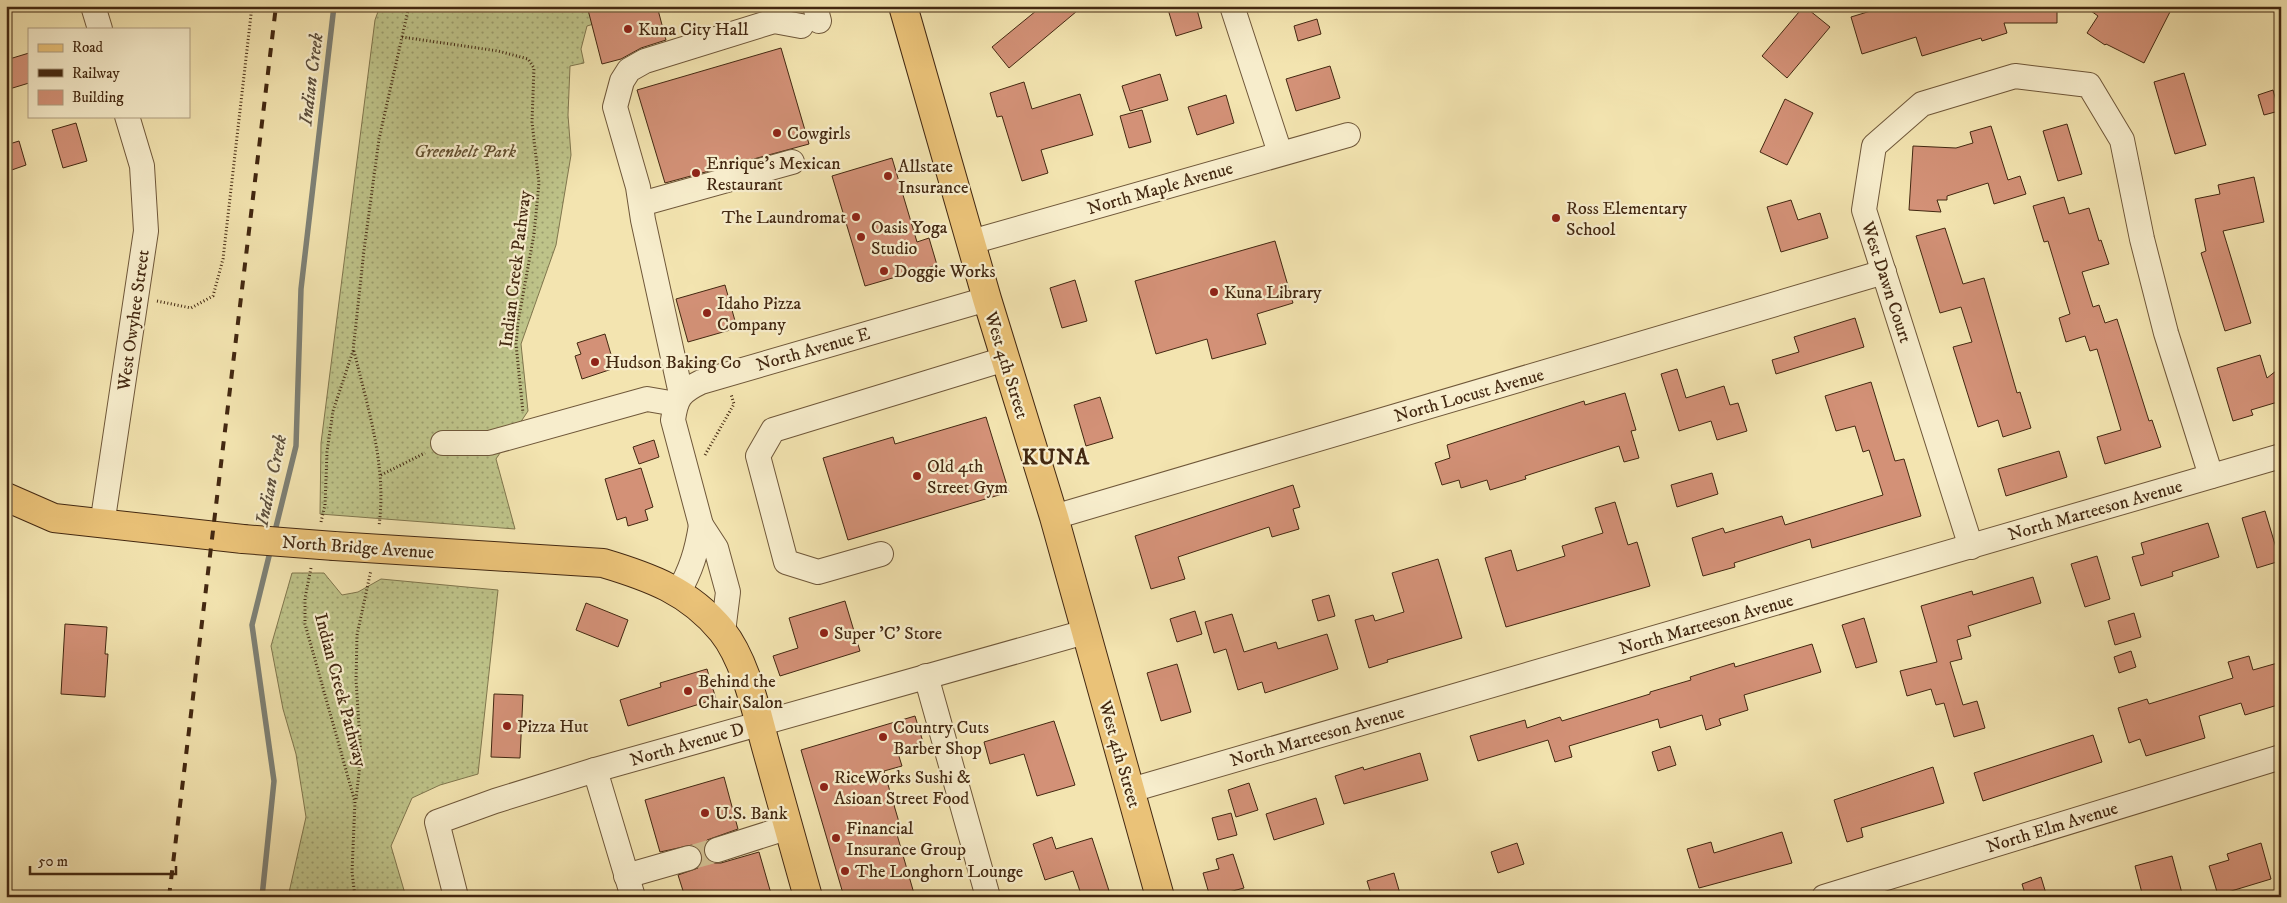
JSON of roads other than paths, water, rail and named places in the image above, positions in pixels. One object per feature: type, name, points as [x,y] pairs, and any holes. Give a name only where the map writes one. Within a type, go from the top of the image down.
[{"type":"main road","name":"West 4th Street","points":[[903,6],[987,299],[1054,517],[1160,897]]},
{"type":"main road","name":"North Bridge Avenue","points":[[6,497],[54,518],[102,525],[243,539],[603,563],[645,575],[678,592],[702,611],[723,632],[741,665],[760,722],[808,897]]},
{"type":"street","points":[[93,6],[100,28]]},
{"type":"street","points":[[1232,6],[1280,153]]},
{"type":"street","points":[[723,632],[728,592],[716,548],[700,525],[677,439],[673,420],[678,399],[638,187],[615,107],[622,81],[629,70],[645,61],[774,21],[811,18]]},
{"type":"street","name":"West Dawn Court","points":[[1971,547],[1864,210],[1874,146],[1922,104],[2015,76],[2090,85],[2122,140],[2142,239],[2166,333],[2211,476]]},
{"type":"street","name":"West Owyhee Street","points":[[102,525],[146,231],[142,166],[127,118]]},
{"type":"street","name":"North Maple Avenue","points":[[971,242],[1348,135]]},
{"type":"street","points":[[640,204],[792,162]]},
{"type":"street","name":"North Locust Avenue","points":[[1054,517],[1884,272]]},
{"type":"street","name":"North Avenue E","points":[[678,399],[701,382],[987,299]]},
{"type":"street","points":[[881,554],[818,572],[786,562],[758,456],[773,430],[1005,359]]},
{"type":"street","points":[[443,443],[489,443],[647,399],[678,399]]},
{"type":"street","name":"North Marteeson Avenue","points":[[1131,790],[2281,456]]},
{"type":"street","points":[[678,592],[690,572],[695,558],[700,525]]},
{"type":"street","name":"North Avenue D","points":[[456,897],[437,822],[495,801],[595,770],[1085,632]]},
{"type":"street","points":[[926,676],[988,897]]},
{"type":"street","name":"North Elm Avenue","points":[[1824,897],[2281,757]]},
{"type":"street","points":[[595,770],[630,887],[689,858]]},
{"type":"street","points":[[717,850],[789,827]]},
{"type":"waterway","name":"Indian Creek","points":[[274,535],[296,446],[301,289],[334,6]]},
{"type":"waterway","name":"Indian Creek","points":[[262,897],[274,781],[252,625],[271,548]]},
{"type":"tunnel","points":[[689,858],[717,850]]},
{"type":"railway","points":[[169,897],[276,6]]},
{"type":"place","name":"Kuna City Hall","points":[[628,29]]},
{"type":"place","name":"Cowgirls","points":[[777,133]]},
{"type":"place","name":"Enrique's Mexican Restaurant","points":[[696,173]]},
{"type":"place","name":"Allstate Insurance","points":[[888,176]]},
{"type":"place","name":"The Laundromat","points":[[856,217]]},
{"type":"place","name":"Ross Elementary School","points":[[1556,218]]},
{"type":"place","name":"Oasis Yoga Studio","points":[[861,237]]},
{"type":"place","name":"Doggie Works","points":[[884,271]]},
{"type":"place","name":"Kuna Library","points":[[1214,292]]},
{"type":"place","name":"Idaho Pizza Company","points":[[707,313]]},
{"type":"place","name":"Hudson Baking Co","points":[[595,362]]},
{"type":"place","name":"Old 4th Street Gym","points":[[917,476]]},
{"type":"place","name":"Super 'C' Store","points":[[824,633]]},
{"type":"place","name":"Behind the Chair Salon","points":[[688,691]]},
{"type":"place","name":"Pizza Hut","points":[[507,726]]},
{"type":"place","name":"Country Cuts Barber Shop","points":[[883,737]]},
{"type":"place","name":"RiceWorks Sushi & Asioan Street Food","points":[[824,787]]},
{"type":"place","name":"U.S. Bank","points":[[705,813]]},
{"type":"place","name":"Financial Insurance Group","points":[[836,838]]},
{"type":"place","name":"The Longhorn Lounge","points":[[845,871]]},
{"type":"district","name":"KUNA","points":[[1056,456]]},
{"type":"park label","name":"Greenbelt Park","points":[[465,151]]}]
